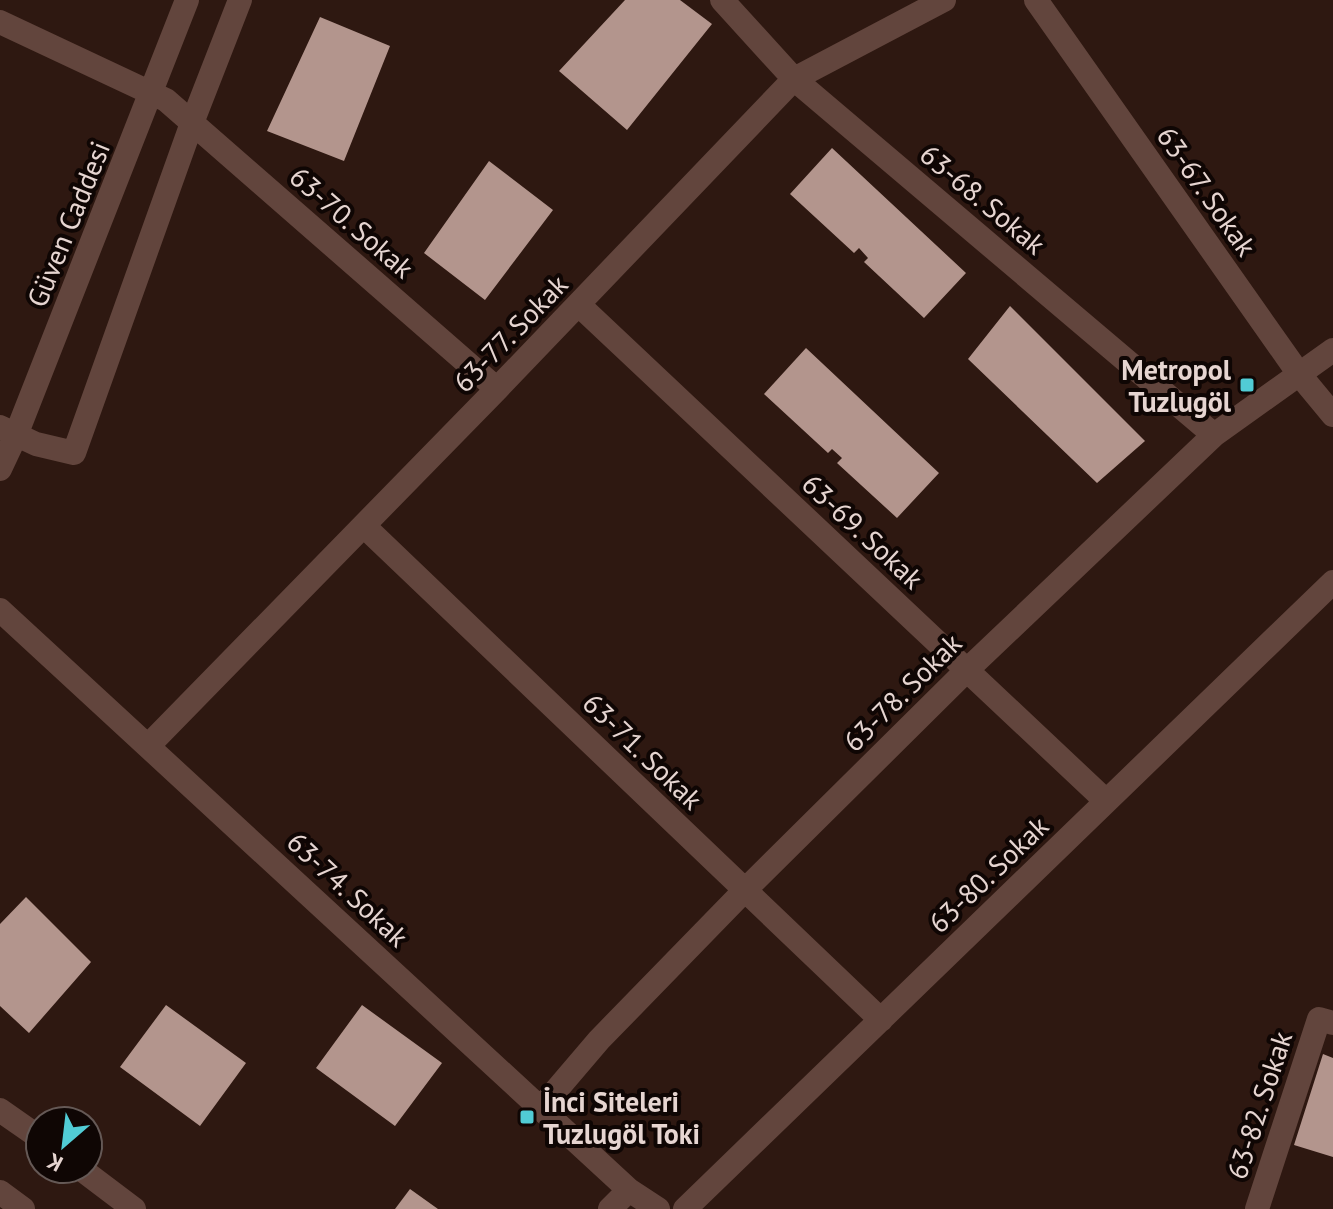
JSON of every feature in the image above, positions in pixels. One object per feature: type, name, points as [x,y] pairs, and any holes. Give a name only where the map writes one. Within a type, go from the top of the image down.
[{"type":"street","name":"Güven Caddesi","points":[[0,469],[8,431],[159,97],[187,0]]},
{"type":"street","points":[[8,431],[36,444],[74,453],[192,123],[240,0]]},
{"type":"street","name":"63-68. Sokak","points":[[722,0],[794,79],[1214,435]]},
{"type":"street","name":"63-77. Sokak","points":[[148,746],[579,305],[794,79],[944,0]]},
{"type":"street","name":"63-67. Sokak","points":[[1036,0],[1299,374],[1333,415]]},
{"type":"street","name":"63-70. Sokak","points":[[0,22],[159,97],[497,389]]},
{"type":"street","name":"63-69. Sokak","points":[[579,305],[1106,801]]},
{"type":"street","name":"63-78. Sokak","points":[[541,1108],[599,1040],[967,670],[1214,435],[1333,350]]},
{"type":"street","name":"63-71. Sokak","points":[[364,526],[881,1020]]},
{"type":"street","name":"63-80. Sokak","points":[[685,1209],[1333,582]]},
{"type":"street","name":"63-74. Sokak","points":[[0,610],[629,1190],[658,1209]]},
{"type":"street","name":"63-82. Sokak","points":[[1257,1209],[1326,1021]]},
{"type":"street","points":[[0,1110],[24,1127]]},
{"type":"street","points":[[102,1185],[134,1209]]},
{"type":"street","points":[[610,1209],[629,1190]]},
{"type":"street","points":[[0,1192],[23,1209]]},
{"type":"building","points":[[625,0],[680,0],[712,24],[627,130],[559,71]]},
{"type":"building","points":[[320,17],[390,46],[344,161],[267,131]]},
{"type":"building","points":[[832,148],[966,273],[924,318],[864,262],[868,258],[859,248],[854,253],[790,194]]},
{"type":"building","points":[[489,161],[553,210],[485,300],[424,253]]},
{"type":"building","points":[[1010,306],[1145,441],[1097,483],[968,359]]},
{"type":"building","points":[[806,348],[939,473],[897,518],[837,463],[842,458],[832,449],[828,453],[764,394]]},
{"type":"building","points":[[26,897],[91,962],[29,1033],[0,1006],[0,924]]},
{"type":"building","points":[[166,1005],[246,1063],[200,1126],[120,1067]]},
{"type":"building","points":[[362,1005],[442,1063],[395,1126],[316,1068]]},
{"type":"building","points":[[1323,1054],[1333,1058],[1333,1157],[1294,1145]]},
{"type":"building","points":[[410,1189],[438,1209],[395,1209]]},
{"type":"place","name":"Metropol Tuzlugöl","points":[[1247,385]]},
{"type":"place","name":"İnci Siteleri Tuzlugöl Toki","points":[[527,1117]]}]
